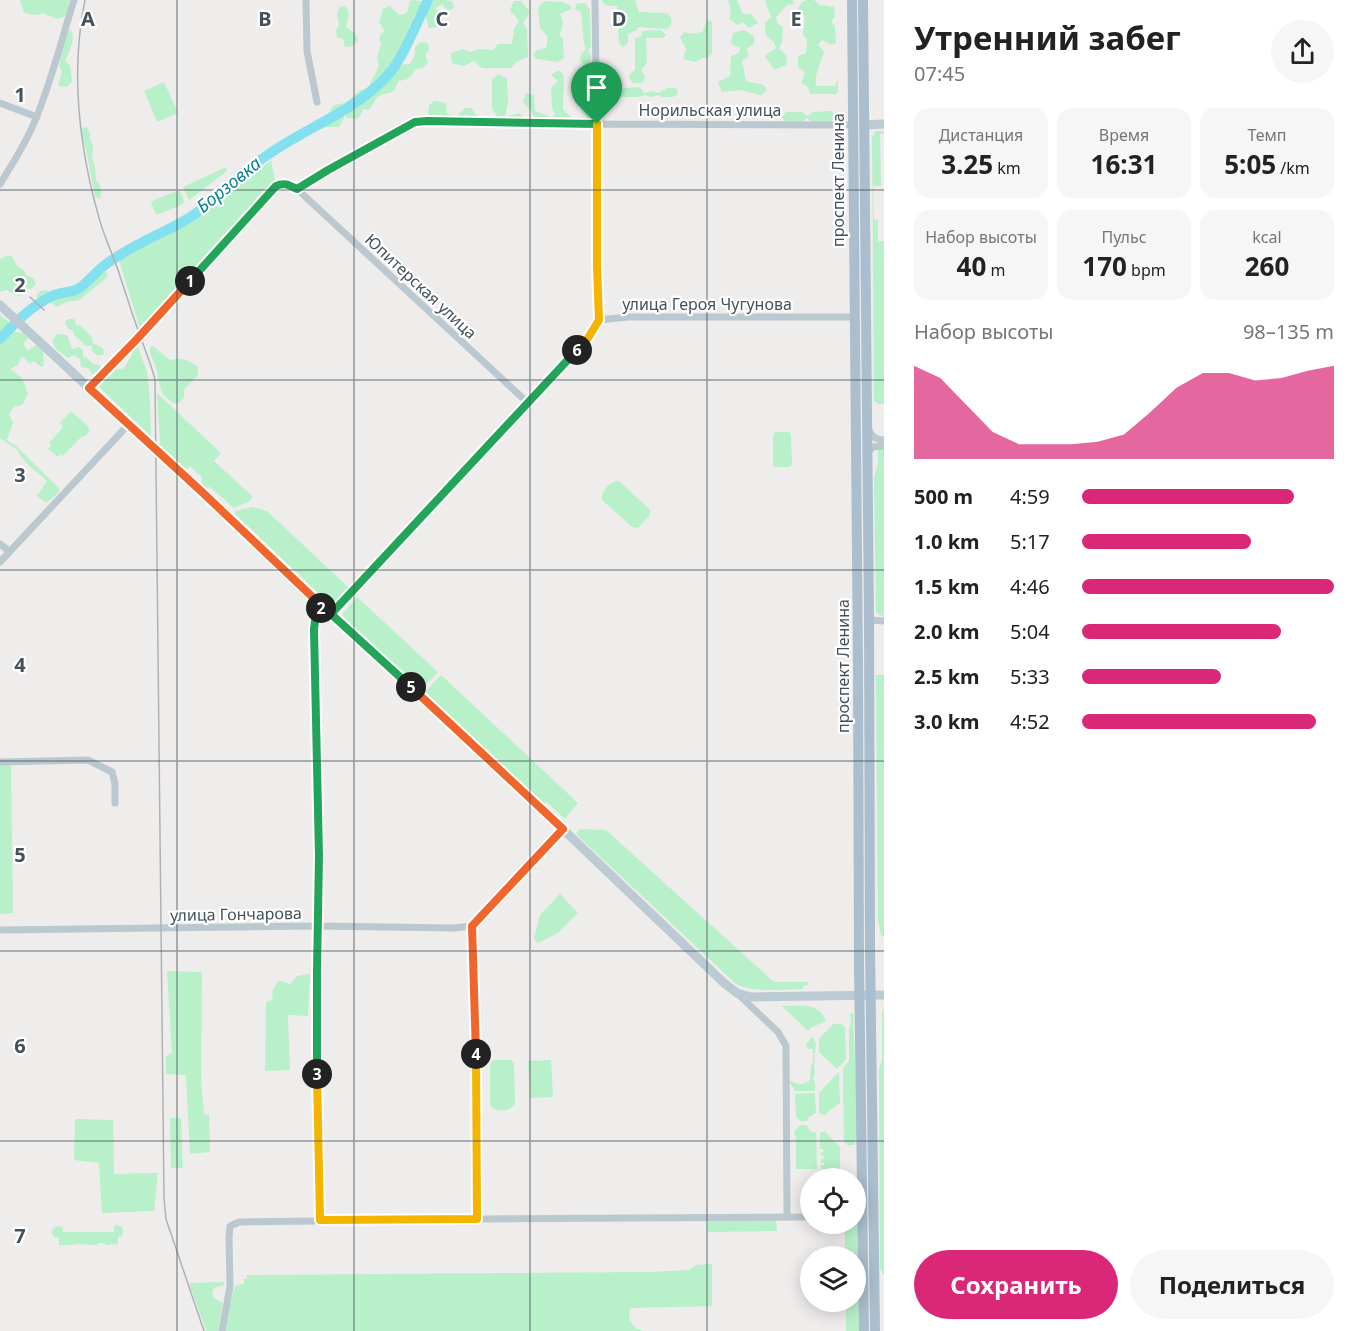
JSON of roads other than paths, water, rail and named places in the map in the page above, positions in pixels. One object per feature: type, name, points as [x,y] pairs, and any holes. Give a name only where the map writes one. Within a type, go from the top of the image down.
[{"type":"main road","name":"проспект Ленина","points":[[852,0],[858,125],[867,454],[865,995],[860,1168]]},
{"type":"main road","name":"проспект Ленина","points":[[863,0],[854,317],[865,995],[879,1282],[875,1331]]},
{"type":"main road","name":"проспект Ленина","points":[[860,1234],[864,1331]]},
{"type":"street","points":[[0,184],[37,117],[74,0]]},
{"type":"street","points":[[306,0],[307,51],[317,102]]},
{"type":"street","points":[[595,0],[599,320]]},
{"type":"street","points":[[0,103],[37,117]]},
{"type":"street","name":"Норильская улица","points":[[297,189],[415,122],[884,124]]},
{"type":"street","points":[[89,388],[137,339],[276,186],[281,183],[288,184],[297,189]]},
{"type":"street","name":"Юпитерская улица","points":[[297,189],[528,403]]},
{"type":"street","points":[[0,305],[778,1032],[786,1046],[787,1217]]},
{"type":"street","name":"улица Героя Чугунова","points":[[331,614],[588,338],[599,320],[628,317],[854,317]]},
{"type":"street","points":[[0,562],[129,424]]},
{"type":"street","points":[[866,427],[873,437],[884,440]]},
{"type":"street","points":[[867,454],[873,447],[884,446]]},
{"type":"street","points":[[0,544],[9,551]]},
{"type":"street","points":[[320,1220],[317,1077],[319,845],[314,629],[316,614],[322,606]]},
{"type":"street","points":[[868,620],[884,621]]},
{"type":"street","points":[[0,762],[88,760],[112,772],[115,784],[115,803]]},
{"type":"street","points":[[477,1219],[472,926],[563,829]]},
{"type":"street","name":"улица Гончарова","points":[[0,930],[318,926],[454,928],[472,926]]},
{"type":"street","points":[[737,993],[765,998],[884,995]]},
{"type":"street","points":[[222,1331],[231,1286],[230,1226],[242,1222],[800,1217]]},
{"type":"waterway","name":"Борзовка","points":[[0,339],[18,320],[44,300],[78,289],[115,258],[192,216],[266,156],[344,110],[374,89],[399,60],[428,0]]},
{"type":"tram line","points":[[85,0],[80,27],[78,82],[86,164],[101,225],[155,379],[164,1198],[166,1219],[204,1331]]},
{"type":"railway","points":[[30,297],[44,310]]}]
